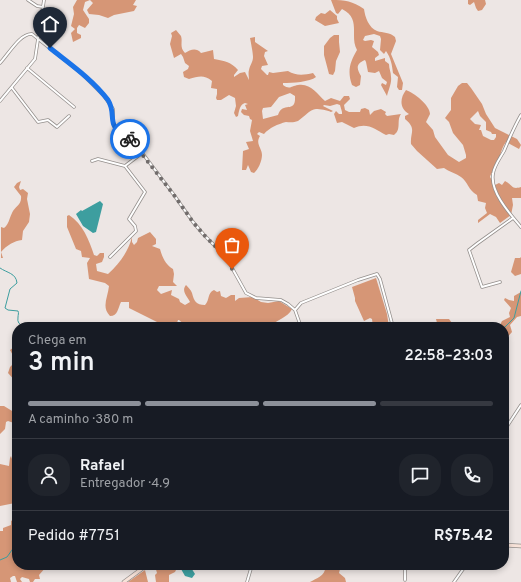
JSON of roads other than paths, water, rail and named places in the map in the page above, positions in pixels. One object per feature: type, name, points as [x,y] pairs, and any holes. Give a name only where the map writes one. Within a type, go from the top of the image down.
[{"type":"main road","points":[[509,545],[521,546]]},
{"type":"main road","points":[[124,582],[140,570]]},
{"type":"street","points":[[28,0],[36,6],[43,7]]},
{"type":"street","points":[[0,101],[35,59],[44,0]]},
{"type":"street","points":[[0,63],[21,38],[28,34],[32,34],[82,74],[104,96],[112,109],[113,123],[115,126],[131,139],[193,222],[226,257],[246,293],[256,298],[281,300],[295,310],[299,322]]},
{"type":"street","points":[[27,68],[74,107]]},
{"type":"street","points":[[12,88],[38,122],[48,120],[57,127],[69,116]]},
{"type":"street","points":[[521,115],[494,170],[493,176],[495,189],[513,218],[521,227]]},
{"type":"street","points":[[124,166],[142,153]]},
{"type":"street","points":[[92,161],[98,159],[124,166],[145,193],[128,219],[135,226],[136,230],[110,257]]},
{"type":"street","points":[[500,282],[482,287],[469,250],[513,218]]},
{"type":"street","points":[[295,310],[301,303],[377,274],[380,279],[392,322]]},
{"type":"street","points":[[509,423],[521,405]]},
{"type":"street","points":[[247,582],[251,570]]},
{"type":"street","points":[[405,570],[405,580]]},
{"type":"street","points":[[454,582],[462,570]]},
{"type":"water","points":[[100,201],[103,204],[96,232],[93,233],[83,226],[76,214]]},
{"type":"water","points":[[182,570],[192,570],[195,574],[192,578],[185,576]]},
{"type":"waterway","points":[[0,268],[15,277],[17,283],[10,289],[5,308],[8,310],[18,311],[18,322]]},
{"type":"waterway","points":[[509,323],[514,318],[521,291]]},
{"type":"waterway","points":[[0,560],[7,557],[12,550]]}]
